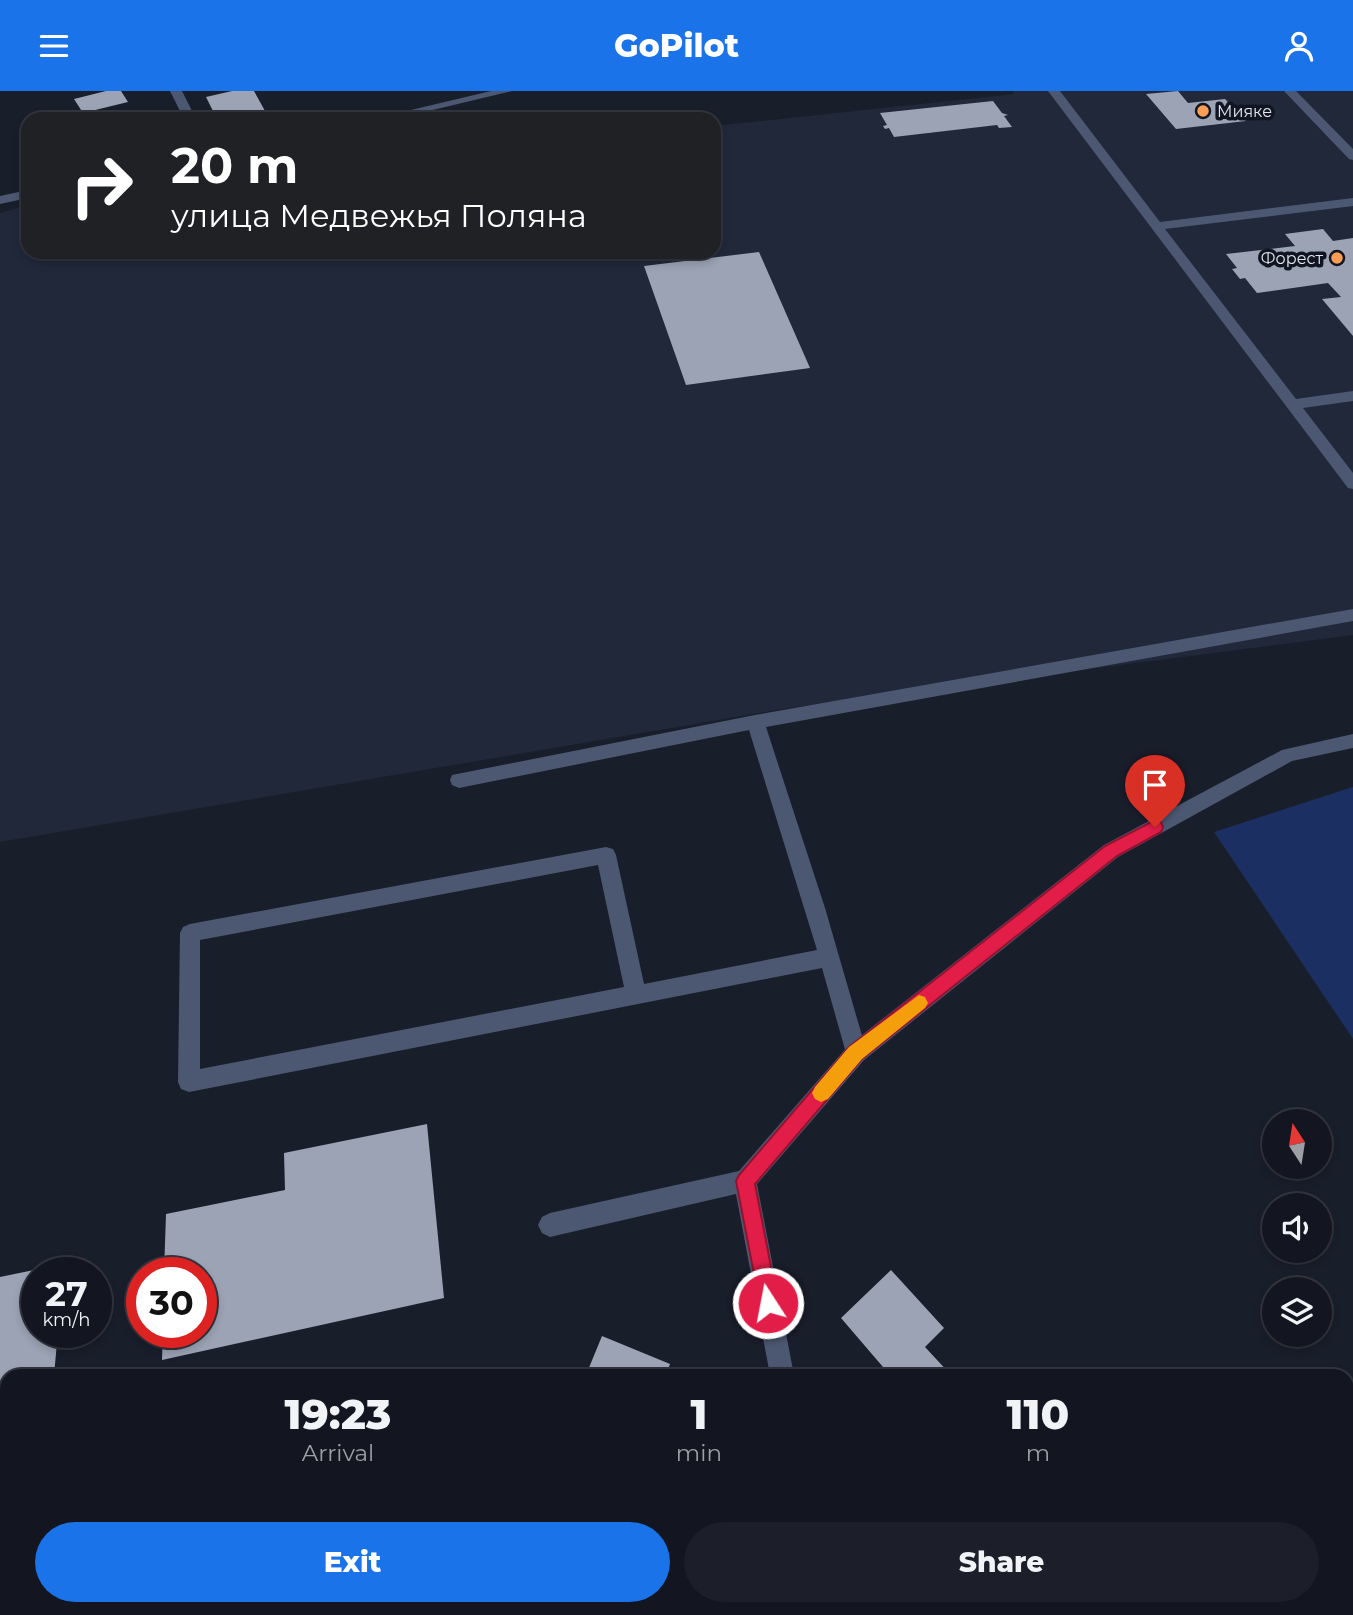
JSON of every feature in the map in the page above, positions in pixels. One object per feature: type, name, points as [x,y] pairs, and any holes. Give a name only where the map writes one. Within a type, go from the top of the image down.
[{"type":"street","points":[[176,91],[186,112]]},
{"type":"street","points":[[411,112],[506,91]]},
{"type":"street","points":[[1054,91],[1353,484]]},
{"type":"street","points":[[1290,91],[1353,156]]},
{"type":"street","points":[[0,200],[21,196]]},
{"type":"street","points":[[1157,226],[1353,202]]},
{"type":"street","points":[[1291,404],[1353,396]]},
{"type":"street","points":[[459,780],[755,722],[1353,615]]},
{"type":"street","points":[[755,722],[856,1053]]},
{"type":"street","points":[[550,1224],[745,1181],[856,1053],[1111,851],[1288,755],[1353,741]]},
{"type":"street","points":[[636,994],[606,856],[190,933],[189,1081],[828,957]]},
{"type":"street","points":[[745,1181],[781,1369]]},
{"type":"shaded area","points":[[1013,91],[1353,91],[1353,635],[789,708],[0,842],[0,213],[21,207],[21,259],[721,259],[721,125],[1014,94]]},
{"type":"shaded area","points":[[1353,787],[1353,1039],[1214,832]]},
{"type":"building","points":[[106,91],[121,91],[128,102],[82,112],[74,99]]},
{"type":"building","points":[[232,91],[254,91],[265,111],[214,112],[206,97]]},
{"type":"building","points":[[1178,91],[1188,103],[1225,99],[1246,121],[1176,129],[1146,94]]},
{"type":"building","points":[[993,101],[1002,113],[1008,115],[1004,116],[1012,127],[999,128],[997,125],[894,137],[889,128],[885,129],[883,126],[887,125],[880,113]]},
{"type":"building","points":[[1323,229],[1333,241],[1353,238],[1353,336],[1322,299],[1341,297],[1328,283],[1257,293],[1245,278],[1240,279],[1232,269],[1237,268],[1226,254],[1295,246],[1285,234]]},
{"type":"building","points":[[759,252],[810,368],[686,385],[644,266],[721,259],[721,257]]},
{"type":"building","points":[[427,1124],[444,1298],[217,1348],[217,1257],[165,1257],[166,1214],[285,1190],[284,1153]]},
{"type":"building","points":[[891,1270],[944,1328],[925,1347],[945,1369],[881,1369],[883,1367],[841,1318]]},
{"type":"building","points":[[21,1273],[21,1348],[57,1348],[55,1369],[0,1369],[0,1277]]},
{"type":"building","points":[[602,1336],[670,1364],[668,1369],[588,1369]]},
{"type":"building","points":[[162,1348],[217,1348],[162,1360]]},
{"type":"slow traffic","points":[[821,1093],[856,1053],[919,1003]]},
{"type":"place","name":"Мияке","points":[[1203,111]]},
{"type":"place","name":"Форест","points":[[1337,258]]},
{"type":"route","points":[[768,1303],[745,1181],[856,1053],[1111,851],[1155,827]]}]
